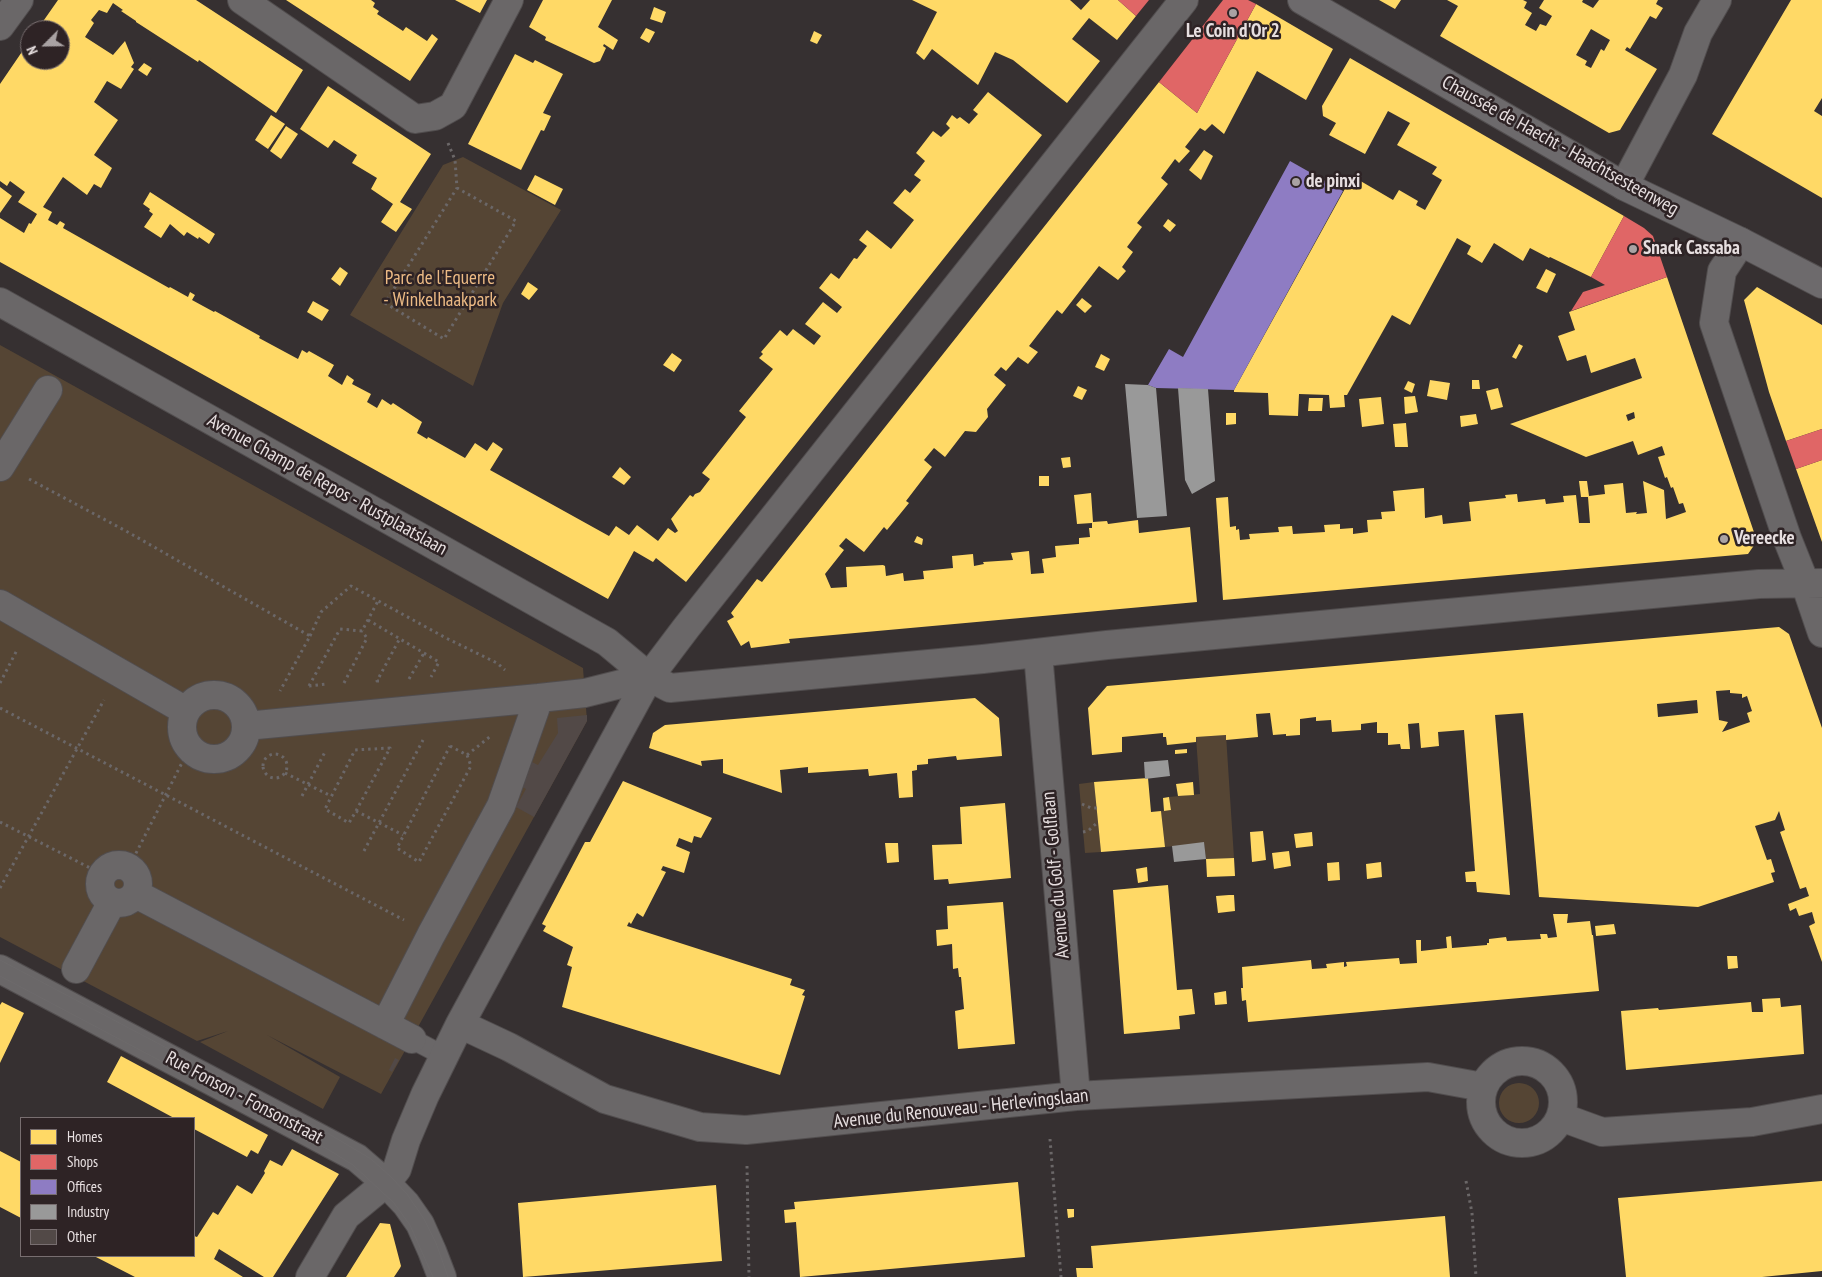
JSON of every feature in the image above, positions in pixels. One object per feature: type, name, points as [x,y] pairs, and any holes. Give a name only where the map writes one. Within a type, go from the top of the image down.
[{"type":"street","points":[[0,26],[19,0]]},
{"type":"street","points":[[242,0],[416,119],[435,116],[453,106],[509,0]]},
{"type":"street","points":[[310,1277],[346,1216],[386,1183],[397,1168],[413,1122],[460,1024],[649,677],[1184,0]]},
{"type":"street","name":"Chaussée de Haecht - Haachtsesteenweg","points":[[1302,0],[1624,186],[1741,242],[1822,284]]},
{"type":"street","points":[[1624,186],[1682,75],[1698,33],[1718,0]]},
{"type":"street","points":[[1741,242],[1722,270],[1714,323],[1787,538],[1813,583],[1822,633]]},
{"type":"street","name":"Avenue Champ de Repos - Rustplaatslaan","points":[[0,302],[602,639],[649,677],[670,688],[1740,586],[1813,583]]},
{"type":"street","points":[[1,466],[48,390]]},
{"type":"street","points":[[0,604],[186,711]]},
{"type":"street","name":"Avenue du Golf - Golflaan","points":[[1038,653],[1070,1046],[1076,1096]]},
{"type":"street","points":[[246,726],[585,693],[649,677]]},
{"type":"street","points":[[212,695],[223,696],[233,701],[241,709],[246,726],[244,740],[238,749],[229,756],[218,759],[207,759],[194,752],[186,744],[183,733],[186,711],[201,698],[212,695]]},
{"type":"street","points":[[385,1026],[431,935],[501,806],[539,698]]},
{"type":"street","points":[[76,969],[124,898],[139,884],[136,874],[130,866],[119,864],[109,867],[102,874],[99,885],[103,895],[124,898],[412,1039]]},
{"type":"street","name":"Rue Fonson - Fonsonstraat","points":[[0,969],[357,1158],[386,1183],[406,1204],[420,1224],[442,1277]]},
{"type":"street","name":"Avenue du Renouveau - Herlevingslaan","points":[[460,1024],[509,1047],[605,1098],[700,1127],[746,1130],[1076,1096],[1428,1077],[1484,1087]]},
{"type":"street","points":[[1521,1060],[1537,1063],[1550,1072],[1560,1085],[1564,1100],[1561,1117],[1553,1130],[1540,1139],[1525,1143],[1509,1141],[1495,1134],[1487,1124],[1480,1100],[1484,1087],[1492,1073],[1505,1064],[1521,1060]]},
{"type":"street","points":[[1561,1117],[1602,1132],[1752,1122],[1822,1109]]},
{"type":"lane","points":[[412,1039],[444,1056]]},
{"type":"path","points":[[435,116],[455,160],[457,188],[385,303],[444,339],[516,221],[457,188]]},
{"type":"path","points":[[1,466],[126,531],[310,636]]},
{"type":"path","points":[[278,694],[321,612],[351,586],[446,638],[497,663],[539,698]]},
{"type":"path","points":[[362,631],[378,601]]},
{"type":"path","points":[[364,851],[435,718],[434,708],[426,687],[439,662],[368,620]]},
{"type":"path","points":[[0,683],[32,623]]},
{"type":"path","points":[[309,686],[340,629],[362,631],[367,638],[344,683]]},
{"type":"path","points":[[386,683],[377,681],[400,638]]},
{"type":"path","points":[[404,687],[424,653]]},
{"type":"path","points":[[0,888],[119,672]]},
{"type":"path","points":[[0,708],[431,935]]},
{"type":"path","points":[[302,796],[338,727],[338,717]]},
{"type":"path","points":[[450,746],[468,755],[471,766],[419,862],[396,848],[403,835],[450,746]]},
{"type":"path","points":[[130,866],[190,747]]},
{"type":"path","points":[[390,748],[356,811],[349,823],[324,809],[354,750],[390,748]]},
{"type":"path","points":[[268,756],[281,756],[286,760],[287,767],[285,773],[281,777],[270,777],[263,768],[268,756]]},
{"type":"path","points":[[285,773],[331,796]]},
{"type":"path","points":[[356,811],[403,835]]},
{"type":"path","points":[[0,822],[102,874]]},
{"type":"path","points":[[1076,834],[1088,831],[1098,822]]},
{"type":"path","points":[[1050,1139],[1061,1277]]},
{"type":"path","points":[[747,1166],[749,1277]]},
{"type":"path","points":[[1466,1181],[1472,1213],[1476,1277]]},
{"type":"green space","name":"Parc de l'Equerre - Winkelhaakpark","points":[[463,157],[561,210],[503,303],[473,386],[350,315],[443,165]]},
{"type":"green space","points":[[0,345],[583,668],[587,721],[381,1094],[267,1035],[340,1077],[323,1109],[200,1042],[228,1031],[197,1041],[0,937]]},
{"type":"green space","points":[[1226,735],[1234,858],[1206,859],[1204,843],[1165,847],[1161,811],[1171,810],[1169,797],[1200,794],[1196,737]]},
{"type":"green space","points":[[1094,782],[1101,852],[1085,853],[1079,784]]},
{"type":"green space","points":[[1519,1083],[1533,1089],[1539,1103],[1533,1117],[1519,1123],[1505,1117],[1499,1103],[1505,1089]]},
{"type":"building: Homes","points":[[58,0],[196,0],[303,70],[276,113],[199,60],[198,62],[136,22],[113,3],[107,13],[99,10],[91,20],[94,23],[85,37],[113,55],[125,41],[134,63],[131,67],[134,69],[121,89],[107,81],[94,102],[118,120],[94,155],[112,168],[101,188],[94,184],[87,195],[63,177],[43,207],[52,212],[48,220],[57,225],[60,221],[65,224],[63,228],[169,288],[188,297],[190,292],[195,295],[192,300],[260,336],[259,338],[298,359],[302,350],[307,353],[309,351],[334,365],[328,376],[342,385],[347,375],[354,380],[352,384],[371,394],[367,402],[377,408],[382,399],[391,405],[393,403],[422,422],[417,433],[427,439],[428,437],[465,458],[475,443],[487,451],[493,442],[503,449],[490,470],[609,536],[616,526],[629,535],[637,525],[658,541],[668,528],[675,533],[678,531],[671,519],[690,495],[693,497],[700,492],[710,479],[702,473],[746,417],[739,411],[773,369],[759,358],[763,354],[761,352],[780,330],[787,336],[793,329],[814,345],[821,336],[805,324],[823,302],[837,313],[842,307],[819,288],[831,273],[839,279],[854,258],[857,259],[867,246],[859,240],[867,230],[891,249],[914,220],[893,203],[905,189],[910,193],[921,180],[914,175],[925,161],[916,153],[933,131],[941,137],[950,128],[946,124],[952,115],[957,119],[960,117],[969,124],[978,114],[973,110],[988,92],[1042,135],[686,582],[656,558],[653,562],[634,551],[608,599],[0,262],[0,218],[24,233],[29,223],[31,224],[37,214],[18,202],[25,192],[10,181],[7,186],[0,181],[0,84],[20,55],[20,70],[70,70],[70,20],[44,20]]},
{"type":"building: Homes","points":[[286,0],[371,0],[375,3],[373,7],[379,11],[377,14],[403,31],[406,27],[427,41],[432,34],[438,39],[410,81]]},
{"type":"building: Homes","points":[[455,0],[487,0],[480,13]]},
{"type":"building: Homes","points":[[543,0],[612,0],[598,27],[618,40],[613,50],[604,44],[603,46],[606,48],[600,61],[594,63],[545,40],[546,37],[529,27]]},
{"type":"building: Homes","points":[[912,0],[1070,0],[1081,10],[1090,0],[1118,0],[1136,16],[1117,40],[1089,18],[1072,39],[1100,61],[1067,103],[1013,60],[995,52],[978,85],[932,49],[924,60],[916,53],[937,12]]},
{"type":"building: Homes","points":[[1379,0],[1401,0],[1395,9]]},
{"type":"building: Homes","points":[[1447,0],[1523,0],[1527,2],[1524,8],[1532,13],[1525,25],[1536,31],[1540,24],[1546,26],[1552,16],[1539,8],[1544,0],[1583,0],[1582,2],[1593,8],[1599,0],[1658,0],[1656,4],[1663,8],[1656,19],[1650,16],[1630,49],[1627,47],[1625,50],[1657,69],[1620,130],[1609,133],[1440,36],[1458,6]],"holes":[[[1591,29],[1610,40],[1604,51],[1601,49],[1591,68],[1585,65],[1587,61],[1576,55]]]},
{"type":"building: Homes","points":[[1791,0],[1822,0],[1822,98],[1814,111],[1822,116],[1822,198],[1712,134]]},
{"type":"building: Homes","points":[[1256,4],[1333,49],[1306,100],[1257,71],[1224,134],[1212,124],[1205,131],[1200,128],[1185,147],[1190,151],[1179,163],[1175,159],[1161,178],[1168,184],[1137,223],[1142,227],[1127,247],[1133,252],[1122,267],[1126,271],[1118,280],[1099,266],[1062,314],[1057,310],[1029,346],[1038,352],[1028,364],[1018,357],[1006,371],[1001,367],[994,375],[1006,385],[987,409],[988,417],[976,432],[965,431],[945,457],[934,448],[924,460],[932,467],[906,501],[909,503],[887,530],[884,527],[864,552],[846,538],[839,546],[844,550],[825,574],[831,588],[847,587],[846,567],[883,565],[885,566],[886,576],[903,573],[904,581],[924,579],[923,571],[953,568],[952,556],[973,554],[974,566],[984,564],[983,562],[1013,560],[1011,553],[1029,551],[1031,574],[1044,573],[1042,559],[1056,557],[1055,546],[1079,544],[1079,538],[1090,537],[1089,528],[1092,528],[1092,523],[1077,524],[1074,495],[1091,493],[1093,522],[1107,521],[1108,524],[1138,520],[1139,533],[1190,527],[1197,602],[789,639],[790,643],[751,648],[749,641],[741,646],[727,621],[734,617],[731,613],[757,579],[762,582],[1159,82],[1197,113]]},
{"type":"building: Homes","points":[[654,7],[666,12],[662,23],[650,19]]},
{"type":"building: Homes","points":[[646,28],[655,32],[649,43],[640,38]]},
{"type":"building: Homes","points":[[814,31],[822,35],[817,44],[810,41]]},
{"type":"building: Homes","points":[[515,54],[533,63],[535,60],[563,74],[543,113],[551,116],[544,131],[541,130],[521,170],[468,144]]},
{"type":"building: Homes","points":[[1350,58],[1624,216],[1591,277],[1530,248],[1523,261],[1494,243],[1482,263],[1467,254],[1471,246],[1457,238],[1410,325],[1392,315],[1347,395],[1344,395],[1345,407],[1330,408],[1329,395],[1299,394],[1298,416],[1269,415],[1268,393],[1234,392],[1234,390],[1352,176],[1393,200],[1399,190],[1418,201],[1416,205],[1425,210],[1442,180],[1432,174],[1437,167],[1397,145],[1410,123],[1388,111],[1365,154],[1329,135],[1336,123],[1323,116],[1322,106]]},
{"type":"building: Homes","points":[[144,63],[152,68],[147,76],[138,70]]},
{"type":"building: Homes","points":[[328,86],[431,154],[400,202],[412,209],[396,232],[381,222],[393,204],[371,189],[377,178],[352,163],[357,155],[334,140],[328,148],[300,129]]},
{"type":"building: Homes","points":[[271,115],[285,124],[268,149],[255,140]]},
{"type":"building: Homes","points":[[286,126],[298,134],[281,159],[270,151]]},
{"type":"building: Homes","points":[[1204,150],[1213,156],[1201,180],[1189,170]]},
{"type":"building: Homes","points":[[535,175],[563,189],[555,205],[527,190]]},
{"type":"building: Homes","points":[[0,187],[12,196],[0,213]]},
{"type":"building: Homes","points":[[150,192],[215,234],[209,244],[187,232],[184,236],[170,224],[161,238],[144,227],[153,214],[143,204]]},
{"type":"building: Homes","points":[[1168,219],[1176,225],[1170,232],[1163,226]]},
{"type":"building: Homes","points":[[340,267],[348,273],[340,286],[331,279]]},
{"type":"building: Homes","points":[[1546,269],[1556,274],[1547,293],[1536,288]]},
{"type":"building: Homes","points":[[1667,277],[1757,541],[1748,554],[1223,600],[1216,498],[1228,497],[1230,527],[1236,526],[1236,530],[1239,529],[1240,540],[1250,539],[1249,534],[1279,532],[1278,527],[1292,526],[1293,534],[1325,532],[1324,525],[1340,524],[1340,529],[1353,528],[1353,534],[1368,532],[1367,520],[1382,519],[1381,512],[1395,511],[1393,491],[1424,488],[1425,518],[1442,515],[1443,524],[1471,521],[1469,502],[1506,498],[1505,495],[1517,494],[1518,502],[1545,499],[1546,504],[1564,502],[1563,496],[1576,495],[1579,523],[1590,523],[1588,497],[1581,497],[1579,481],[1587,481],[1589,496],[1605,494],[1604,485],[1623,483],[1626,513],[1637,512],[1636,514],[1647,513],[1643,481],[1664,490],[1666,519],[1686,512],[1683,503],[1679,504],[1667,477],[1665,478],[1658,457],[1665,455],[1662,446],[1638,455],[1633,441],[1586,457],[1510,424],[1642,378],[1635,358],[1591,373],[1586,355],[1567,361],[1558,336],[1575,330],[1569,312]],"holes":[[[1634,412],[1635,418],[1628,421],[1626,415]]]},
{"type":"building: Homes","points":[[528,282],[538,289],[529,300],[521,294]]},
{"type":"building: Homes","points":[[1757,287],[1822,325],[1822,429],[1786,441],[1769,392],[1744,300]]},
{"type":"building: Homes","points":[[1082,298],[1092,306],[1085,313],[1076,305]]},
{"type":"building: Homes","points":[[313,301],[329,310],[322,321],[307,312]]},
{"type":"building: Homes","points":[[1519,344],[1523,346],[1516,359],[1512,357]]},
{"type":"building: Homes","points":[[672,353],[682,360],[674,372],[663,365]]},
{"type":"building: Homes","points":[[1101,354],[1110,359],[1104,371],[1095,367]]},
{"type":"building: Homes","points":[[1430,380],[1450,383],[1447,400],[1427,396]]},
{"type":"building: Homes","points":[[1472,380],[1479,380],[1480,389],[1472,389]]},
{"type":"building: Homes","points":[[1408,381],[1415,384],[1412,393],[1404,389]]},
{"type":"building: Homes","points":[[1078,386],[1087,390],[1082,400],[1073,396]]},
{"type":"building: Homes","points":[[1498,388],[1503,407],[1491,410],[1486,391]]},
{"type":"building: Homes","points":[[1415,396],[1418,412],[1405,414],[1404,397]]},
{"type":"building: Homes","points":[[1381,397],[1384,424],[1362,427],[1359,399]]},
{"type":"building: Homes","points":[[1309,398],[1323,398],[1322,411],[1308,411]]},
{"type":"building: Homes","points":[[1226,413],[1236,413],[1236,424],[1226,425]]},
{"type":"building: Homes","points":[[1476,414],[1478,424],[1461,427],[1460,416]]},
{"type":"building: Homes","points":[[1406,423],[1408,447],[1395,447],[1393,424]]},
{"type":"building: Homes","points":[[1070,457],[1071,467],[1063,468],[1061,458]]},
{"type":"building: Homes","points":[[1822,460],[1822,542],[1796,469]]},
{"type":"building: Homes","points":[[620,467],[631,477],[624,485],[612,477]]},
{"type":"building: Homes","points":[[1039,476],[1049,476],[1049,486],[1039,486]]},
{"type":"building: Homes","points":[[917,536],[923,539],[922,545],[914,542]]},
{"type":"building: Homes","points":[[1779,627],[1789,634],[1822,728],[1822,962],[1809,926],[1815,923],[1812,912],[1799,916],[1796,908],[1790,911],[1788,904],[1809,896],[1806,887],[1800,889],[1780,832],[1785,830],[1779,811],[1775,820],[1755,826],[1767,860],[1771,859],[1775,872],[1771,873],[1774,882],[1698,907],[1539,897],[1523,713],[1495,715],[1510,895],[1477,892],[1476,882],[1466,882],[1465,872],[1475,871],[1464,730],[1438,732],[1439,746],[1421,748],[1419,723],[1408,724],[1410,749],[1401,749],[1400,744],[1388,745],[1388,733],[1377,733],[1377,722],[1361,724],[1361,730],[1332,732],[1331,720],[1316,721],[1316,717],[1300,719],[1300,735],[1273,735],[1270,713],[1256,714],[1258,737],[1226,740],[1226,735],[1196,737],[1196,742],[1167,745],[1166,737],[1163,737],[1163,733],[1122,737],[1122,752],[1092,755],[1088,708],[1107,686]],"holes":[[[1730,690],[1730,693],[1742,694],[1742,698],[1747,696],[1752,711],[1747,713],[1750,722],[1722,732],[1728,722],[1719,720],[1716,691]],[[1697,700],[1698,713],[1658,717],[1657,704]]]},
{"type":"building: Homes","points":[[975,698],[999,718],[1002,756],[957,760],[956,756],[928,759],[928,764],[917,765],[917,770],[912,771],[913,797],[899,798],[897,773],[869,776],[868,769],[808,773],[808,767],[780,770],[782,793],[723,773],[723,759],[701,761],[702,766],[649,748],[653,733],[665,725]]},
{"type":"building: Homes","points":[[1187,749],[1187,753],[1175,754],[1175,750]]},
{"type":"building: Homes","points":[[1148,778],[1151,812],[1161,811],[1165,847],[1101,852],[1094,782]]},
{"type":"building: Homes","points":[[623,781],[712,818],[701,838],[694,836],[692,843],[679,838],[676,846],[690,852],[684,873],[663,866],[661,870],[666,872],[643,917],[637,913],[631,924],[629,922],[627,926],[792,979],[790,985],[805,990],[802,995],[805,996],[780,1075],[562,1007],[572,967],[567,965],[573,947],[543,931],[546,926],[542,924],[585,842],[590,842]]},
{"type":"building: Homes","points":[[1193,782],[1194,795],[1178,796],[1176,784]]},
{"type":"building: Homes","points":[[1169,797],[1171,810],[1164,811],[1163,798]]},
{"type":"building: Homes","points":[[1005,803],[1011,878],[949,884],[948,879],[934,880],[932,845],[962,844],[960,807]]},
{"type":"building: Homes","points":[[1263,831],[1266,860],[1252,862],[1250,832]]},
{"type":"building: Homes","points":[[1312,832],[1313,846],[1296,848],[1294,834]]},
{"type":"building: Homes","points":[[885,843],[898,843],[899,862],[887,863]]},
{"type":"building: Homes","points":[[1289,851],[1291,866],[1274,869],[1272,853]]},
{"type":"building: Homes","points":[[1234,858],[1235,876],[1207,877],[1206,859]]},
{"type":"building: Homes","points":[[1339,862],[1340,880],[1328,881],[1327,863]]},
{"type":"building: Homes","points":[[1381,862],[1382,877],[1367,879],[1366,864]]},
{"type":"building: Homes","points":[[1147,867],[1148,881],[1138,883],[1136,869]]},
{"type":"building: Homes","points":[[1168,885],[1177,990],[1192,989],[1195,1014],[1179,1016],[1180,1029],[1124,1034],[1113,890]]},
{"type":"building: Homes","points":[[1234,895],[1235,911],[1218,913],[1216,896]]},
{"type":"building: Homes","points":[[1003,902],[1015,1044],[958,1049],[955,1011],[964,1009],[961,977],[959,977],[958,968],[953,969],[952,944],[937,946],[936,930],[948,929],[947,906]]},
{"type":"building: Homes","points":[[1553,914],[1568,914],[1567,923],[1590,921],[1599,991],[1248,1022],[1246,1000],[1242,1001],[1242,967],[1311,960],[1312,969],[1327,968],[1326,964],[1344,962],[1344,967],[1347,966],[1346,962],[1399,958],[1400,964],[1417,963],[1416,940],[1421,940],[1421,951],[1447,948],[1446,937],[1451,936],[1452,948],[1487,945],[1489,939],[1506,937],[1507,941],[1541,939],[1540,934],[1547,934],[1548,938],[1557,937]]},
{"type":"building: Homes","points":[[1614,924],[1616,934],[1596,936],[1595,926]]},
{"type":"building: Homes","points":[[1727,956],[1737,956],[1738,968],[1728,969]]},
{"type":"building: Homes","points":[[1226,991],[1227,1004],[1215,1005],[1214,993]]},
{"type":"building: Homes","points":[[1780,998],[1781,1007],[1801,1005],[1804,1054],[1626,1070],[1621,1011],[1658,1008],[1659,1010],[1751,1002],[1752,1012],[1763,1012],[1762,999]]},
{"type":"building: Homes","points":[[2,1002],[24,1013],[0,1063],[0,1005]]},
{"type":"building: Homes","points":[[121,1056],[268,1135],[258,1154],[251,1150],[247,1157],[195,1130],[195,1117],[172,1117],[107,1082]]},
{"type":"building: Homes","points":[[292,1149],[339,1174],[273,1277],[264,1277],[219,1249],[214,1259],[243,1277],[135,1277],[96,1257],[195,1257],[195,1236],[197,1237],[213,1212],[218,1215],[237,1185],[252,1194],[265,1173],[264,1171],[270,1160],[282,1166]]},
{"type":"building: Homes","points":[[0,1151],[20,1161],[20,1217],[0,1207]]},
{"type":"building: Homes","points":[[1822,1181],[1822,1271],[1762,1277],[1626,1277],[1618,1198]]},
{"type":"building: Homes","points":[[1018,1182],[1025,1257],[800,1277],[796,1222],[785,1223],[784,1210],[795,1209],[794,1202]]},
{"type":"building: Homes","points":[[716,1185],[722,1261],[523,1277],[518,1203]]},
{"type":"building: Homes","points":[[1067,1209],[1074,1209],[1074,1217],[1068,1218]]},
{"type":"building: Homes","points":[[1445,1216],[1450,1277],[1077,1277],[1076,1268],[1093,1268],[1091,1246]]},
{"type":"building: Homes","points":[[380,1223],[390,1224],[400,1268],[394,1277],[346,1277]]},
{"type":"building: Shops","points":[[1118,0],[1149,0],[1136,16]]},
{"type":"building: Shops","points":[[1223,0],[1248,0],[1256,4],[1197,113],[1159,82]]},
{"type":"building: Shops","points":[[1624,216],[1653,236],[1667,277],[1571,311],[1583,292],[1605,285],[1591,277]]},
{"type":"building: Shops","points":[[1822,429],[1822,460],[1796,469],[1786,441]]},
{"type":"building: Offices","points":[[1290,161],[1343,191],[1234,390],[1156,388],[1148,385],[1169,349],[1183,357]]},
{"type":"building: Industry","points":[[1125,384],[1148,385],[1156,388],[1167,516],[1137,518]]},
{"type":"building: Industry","points":[[1178,388],[1208,389],[1215,481],[1192,494],[1185,480]]},
{"type":"building: Industry","points":[[1168,760],[1170,776],[1145,779],[1144,762]]},
{"type":"building: Industry","points":[[1204,842],[1206,859],[1174,862],[1172,846]]},
{"type":"building: Other","points":[[587,715],[587,721],[534,817],[516,807],[526,789],[519,785],[532,762],[538,765],[558,733],[557,718]]},
{"type":"building: Other","points":[[395,1058],[399,1060],[392,1072],[389,1070]]},
{"type":"tram line","points":[[0,960],[324,1131],[371,1159],[407,1194],[424,1219],[436,1243],[448,1277]]},
{"type":"tram line","points":[[0,976],[329,1150],[353,1165],[394,1203],[410,1225],[433,1277]]},
{"type":"place","name":"Le Coin d'Or 2","points":[[1233,13]]},
{"type":"place","name":"de pinxi","points":[[1296,182]]},
{"type":"place","name":"Snack Cassaba","points":[[1633,249]]},
{"type":"place","name":"Vereecke","points":[[1724,539]]}]
